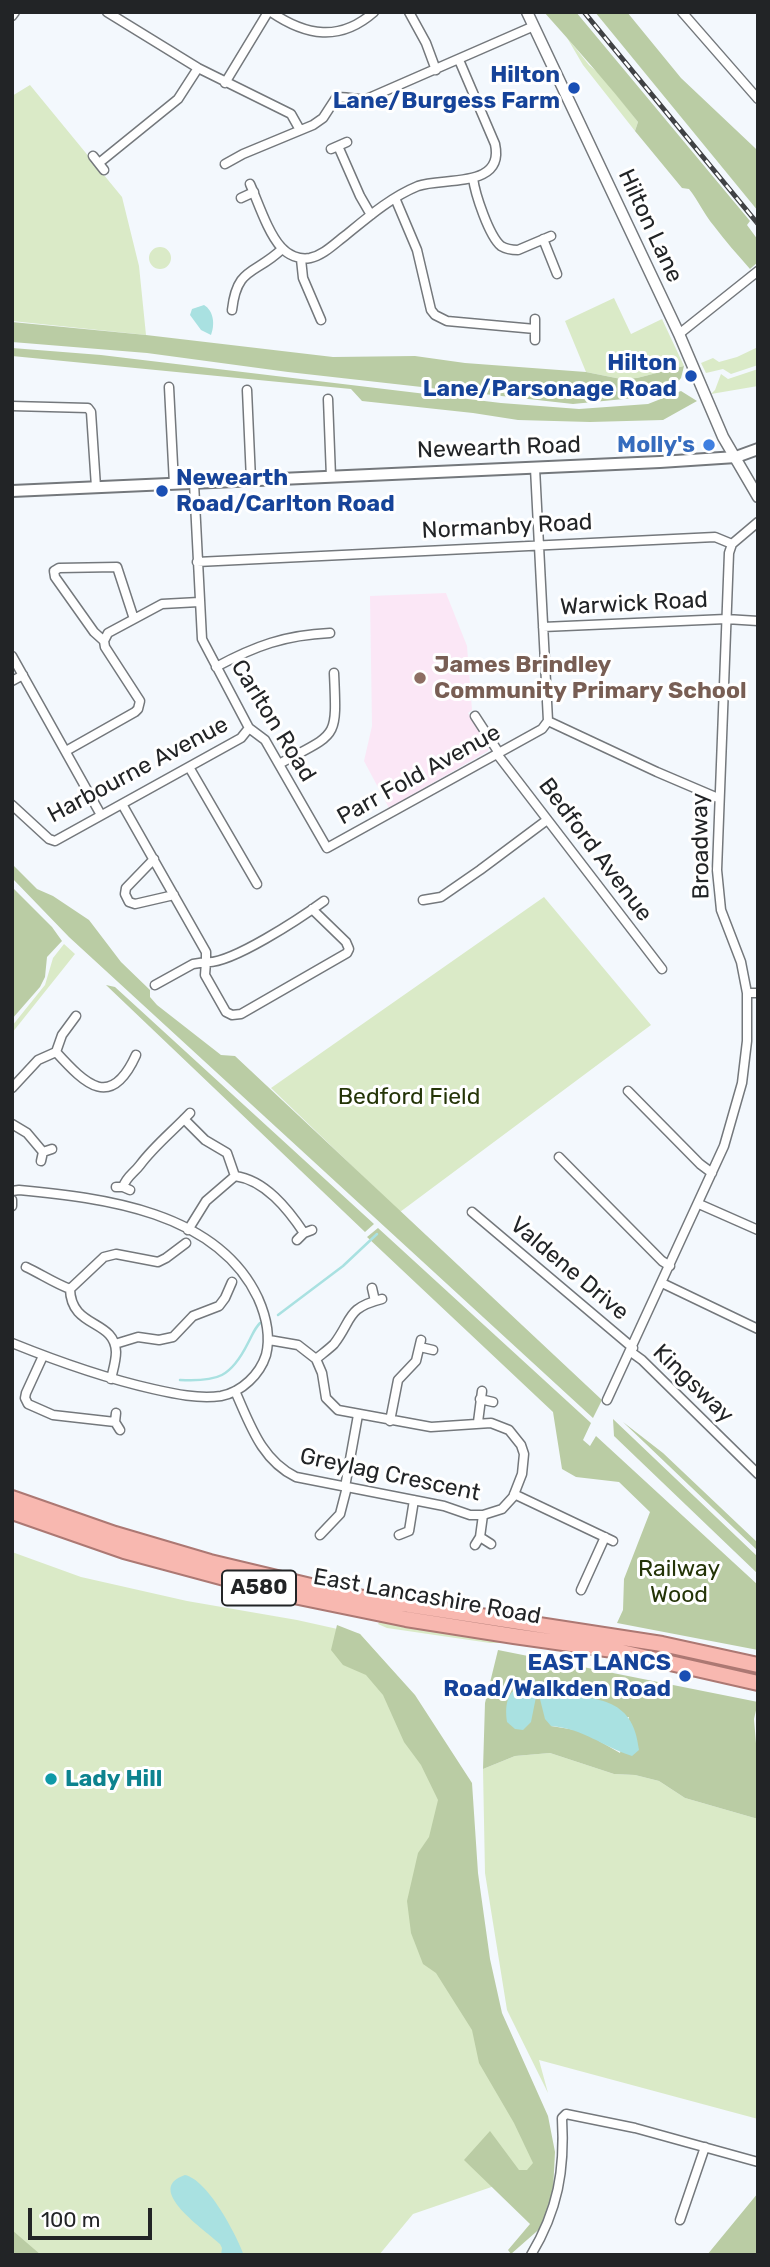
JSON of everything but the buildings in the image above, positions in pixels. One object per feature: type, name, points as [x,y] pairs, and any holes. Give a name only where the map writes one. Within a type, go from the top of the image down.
[{"type":"highway","name":"East Lancashire Road","points":[[12,1498],[115,1534],[310,1587],[357,1597],[662,1644],[758,1665]]},
{"type":"highway","name":"East Lancashire Road","points":[[12,1512],[124,1551],[311,1601],[613,1650],[758,1683]]},
{"type":"highway","points":[[688,1650],[709,1661],[758,1674]]},
{"type":"main road","name":"Newearth Road","points":[[12,491],[736,457],[758,449]]},
{"type":"street","points":[[107,12],[225,83],[291,114],[300,130]]},
{"type":"street","points":[[225,83],[269,12],[292,26],[328,33],[351,27],[374,12]]},
{"type":"street","points":[[409,12],[426,43],[436,70]]},
{"type":"street","name":"Hilton Lane","points":[[527,12],[679,334],[723,437],[758,497]]},
{"type":"street","points":[[682,12],[758,99]]},
{"type":"street","points":[[225,164],[314,125],[323,118],[335,98],[363,100],[534,26]]},
{"type":"street","points":[[241,198],[252,188],[275,239],[282,249],[300,259],[318,255],[395,198],[431,182],[486,174],[492,167],[497,150],[459,60]]},
{"type":"street","points":[[99,163],[178,99],[198,68]]},
{"type":"street","points":[[347,142],[334,148],[371,215]]},
{"type":"street","points":[[237,157],[242,166]]},
{"type":"street","points":[[473,178],[476,194],[493,235],[501,245],[518,250],[547,237],[558,274]]},
{"type":"street","points":[[395,198],[416,250],[428,301],[435,316],[447,321],[535,329]]},
{"type":"street","points":[[221,301],[233,306],[236,287],[244,276],[282,249]]},
{"type":"street","points":[[300,259],[303,278],[321,313]]},
{"type":"street","points":[[679,334],[758,271]]},
{"type":"street","points":[[535,319],[535,340]]},
{"type":"street","points":[[169,387],[174,484]]},
{"type":"street","points":[[247,390],[251,480]]},
{"type":"street","points":[[328,399],[331,477]]},
{"type":"street","points":[[12,406],[88,408],[91,412],[96,487]]},
{"type":"street","points":[[535,468],[548,721],[718,798]]},
{"type":"street","name":"Carlton Road","points":[[194,483],[202,639],[249,728],[265,740],[327,848]]},
{"type":"street","points":[[732,544],[758,522]]},
{"type":"street","name":"Normanby Road","points":[[197,562],[715,537],[732,544]]},
{"type":"street","name":"Broadway","points":[[607,1400],[712,1173],[732,1124],[743,1083],[747,1041],[747,993],[741,962],[724,919],[717,870],[729,553],[732,544]]},
{"type":"street","points":[[104,641],[94,632],[55,577],[56,569],[117,567],[134,619]]},
{"type":"street","points":[[66,751],[135,712],[140,705],[139,697],[105,647],[104,641],[108,633],[162,604],[199,602]]},
{"type":"street","name":"Warwick Road","points":[[543,627],[726,619],[758,621]]},
{"type":"street","points":[[216,667],[254,648],[304,634],[330,632]]},
{"type":"street","points":[[12,656],[101,815]]},
{"type":"street","points":[[12,681],[23,675]]},
{"type":"street","points":[[279,765],[323,741],[331,732],[336,714],[331,680]]},
{"type":"street","name":"Bedford Avenue","points":[[475,716],[498,754],[662,969]]},
{"type":"street","name":"Parr Fold Avenue","points":[[327,848],[542,729],[548,721]]},
{"type":"street","name":"Harbourne Avenue","points":[[12,805],[52,841],[59,840],[241,738],[249,728]]},
{"type":"street","points":[[189,767],[257,884]]},
{"type":"street","points":[[122,804],[205,949],[205,975],[223,1008],[230,1015],[241,1014],[347,953],[349,949],[346,942],[312,909]]},
{"type":"street","points":[[429,901],[441,897],[547,820]]},
{"type":"street","points":[[154,859],[126,888],[125,894],[129,902],[135,904],[174,895]]},
{"type":"street","points":[[155,985],[193,964],[220,961],[286,927],[324,901]]},
{"type":"street","points":[[747,993],[758,993]]},
{"type":"street","points":[[12,1088],[37,1060],[56,1052],[62,1035],[78,1015]]},
{"type":"street","points":[[56,1052],[85,1082],[100,1091],[119,1082],[135,1066],[136,1055]]},
{"type":"street","points":[[628,1091],[699,1164],[712,1173]]},
{"type":"street","points":[[123,1188],[126,1180],[147,1154],[187,1116],[205,1140],[227,1153],[235,1176]]},
{"type":"street","points":[[12,1124],[26,1133],[45,1154]]},
{"type":"street","points":[[559,1157],[670,1266]]},
{"type":"street","points":[[188,1230],[202,1205],[235,1176]]},
{"type":"street","points":[[235,1176],[250,1179],[265,1189],[295,1219],[304,1234]]},
{"type":"street","points":[[12,1191],[83,1196],[127,1205],[188,1230],[233,1261],[247,1279],[265,1318],[269,1340],[260,1368],[248,1382],[235,1391],[220,1396],[196,1396],[111,1379],[12,1343]]},
{"type":"street","points":[[12,1199],[12,1206]]},
{"type":"street","points":[[699,1203],[758,1230]]},
{"type":"street","name":"Valdene Drive","points":[[472,1212],[479,1221],[632,1350]]},
{"type":"street","points":[[70,1289],[104,1257],[117,1254],[158,1262],[173,1248],[186,1243]]},
{"type":"street","points":[[26,1267],[38,1268],[53,1282],[70,1289]]},
{"type":"street","points":[[662,1283],[758,1329]]},
{"type":"street","points":[[115,1344],[138,1337],[168,1340],[177,1335],[193,1316],[219,1306],[233,1288]]},
{"type":"street","points":[[269,1340],[298,1345],[316,1359],[331,1346],[360,1306],[378,1300],[372,1288]]},
{"type":"street","points":[[70,1289],[72,1303],[81,1317],[107,1331],[115,1344],[116,1356],[111,1379]]},
{"type":"street","points":[[390,1421],[398,1380],[416,1361],[421,1344],[433,1350]]},
{"type":"street","name":"Kingsway","points":[[632,1350],[758,1474]]},
{"type":"street","points":[[43,1356],[26,1393],[28,1404],[53,1415],[117,1422]]},
{"type":"street","name":"Greylag Crescent","points":[[235,1391],[263,1450],[278,1467],[305,1480],[444,1506],[470,1515],[483,1515],[502,1509],[514,1494],[522,1474],[524,1454],[521,1445],[509,1430],[501,1425],[478,1422],[431,1427],[338,1410],[329,1403],[324,1393],[322,1373],[316,1359]]},
{"type":"street","points":[[478,1422],[481,1395],[493,1402]]},
{"type":"street","points":[[320,1535],[332,1528],[342,1510],[358,1415]]},
{"type":"street","points":[[514,1494],[609,1539],[581,1590]]},
{"type":"street","points":[[398,1535],[412,1534],[414,1500]]},
{"type":"street","points":[[483,1515],[478,1541],[491,1544]]},
{"type":"street","points":[[531,2255],[548,2226],[558,2194],[563,2163],[562,2118],[566,2114],[635,2128],[758,2162]]},
{"type":"street","points":[[680,2220],[705,2147]]},
{"type":"shaded area","name":"James Brindley Community Primary School","points":[[446,593],[467,646],[472,710],[468,713],[489,745],[488,751],[389,808],[364,761],[372,726],[370,596]]},
{"type":"green space","points":[[544,12],[576,12],[750,221],[747,225],[758,240],[758,262],[750,269],[710,221],[689,189],[682,188],[635,131],[638,122],[627,108]]},
{"type":"green space","points":[[595,12],[627,12],[681,78],[758,151],[758,211]]},
{"type":"green space","points":[[566,36],[638,122],[635,131],[583,65]]},
{"type":"green space","points":[[30,85],[122,197],[139,266],[146,335],[12,321],[12,96]]},
{"type":"green space","points":[[160,247],[168,250],[171,258],[168,266],[160,269],[152,266],[149,258],[152,250]]},
{"type":"green space","points":[[614,298],[631,334],[662,319],[684,366],[637,378],[621,379],[586,372],[565,321]]},
{"type":"green space","points":[[12,322],[333,357],[415,356],[465,363],[586,372],[621,379],[637,378],[684,366],[681,378],[674,386],[634,398],[573,404],[288,372],[147,353],[12,342]]},
{"type":"green space","points":[[758,347],[758,365],[731,374],[723,369],[706,373],[701,363],[713,358],[719,362],[737,357]]},
{"type":"green space","points":[[12,348],[101,355],[501,403],[579,409],[648,404],[681,391],[697,401],[663,420],[518,420],[362,401],[351,389],[12,356]]},
{"type":"green space","points":[[758,369],[758,386],[711,394],[721,374],[728,379]]},
{"type":"green space","points":[[12,864],[37,889],[53,896],[89,920],[121,962],[150,990],[150,997],[157,1005],[221,1055],[235,1056],[602,1400],[593,1418],[69,937],[12,878]]},
{"type":"green space","points":[[12,887],[52,927],[62,941],[47,957],[45,977],[40,987],[12,1019]]},
{"type":"green space","name":"Bedford Field","points":[[544,897],[651,1025],[400,1212],[271,1088]]},
{"type":"green space","points":[[64,944],[75,954],[12,1033],[12,1026],[45,985],[53,958]]},
{"type":"green space","points":[[106,985],[115,987],[374,1224],[365,1232]]},
{"type":"green space","name":"Railway Wood","points":[[378,1228],[591,1423],[583,1440],[590,1446],[596,1436],[758,1585],[758,1650],[617,1623],[623,1610],[624,1579],[650,1512],[619,1482],[576,1477],[562,1469],[553,1412],[367,1237]]},
{"type":"green space","points":[[613,1419],[758,1557],[758,1574],[614,1436]]},
{"type":"green space","points":[[623,1422],[663,1453],[758,1543],[758,1551]]},
{"type":"green space","points":[[12,1552],[81,1577],[187,1601],[360,1634],[414,1695],[470,1922],[538,2171],[413,2214],[379,2255],[12,2255]]},
{"type":"green space","points":[[381,1619],[508,1643],[490,1643],[387,1628],[378,1624]]},
{"type":"green space","points":[[337,1625],[360,1634],[415,1695],[472,1783],[478,1873],[490,1959],[502,2013],[548,2116],[555,2152],[553,2191],[544,2225],[511,2254],[508,2250],[530,2224],[464,2160],[490,2131],[519,2170],[527,2170],[533,2163],[514,2123],[479,2063],[472,2030],[436,1973],[423,1964],[411,1933],[407,1901],[418,1853],[429,1837],[438,1800],[421,1765],[404,1742],[383,1695],[366,1675],[343,1665],[331,1650]]},
{"type":"green space","points":[[498,1650],[758,1702],[754,1719],[758,1819],[685,1798],[659,1781],[635,1775],[614,1774],[550,1753],[515,1756],[483,1769],[485,1703]],"holes":[[[629,1717],[620,1753],[582,1731],[551,1726]]]},
{"type":"green space","points":[[550,1753],[614,1774],[635,1775],[659,1781],[685,1798],[758,1819],[758,2119],[539,2060],[548,2093],[507,2010],[485,1873],[483,1769],[515,1756]]},
{"type":"green space","points":[[758,2193],[758,2255],[707,2255]]},
{"type":"green space","points":[[12,2230],[41,2255],[12,2255]]},
{"type":"water","points":[[204,305],[213,318],[211,335],[201,330],[190,315],[192,309]]},
{"type":"water","points":[[521,1685],[536,1697],[531,1722],[523,1730],[515,1729],[507,1722],[506,1716],[509,1696]]},
{"type":"water","points":[[550,1692],[596,1699],[620,1709],[629,1718],[639,1750],[632,1756],[583,1734],[551,1726],[545,1719],[540,1699]]},
{"type":"water","points":[[185,2175],[194,2179],[212,2197],[235,2234],[244,2255],[221,2255],[220,2244],[174,2200],[170,2190],[174,2181]]},
{"type":"waterway","points":[[278,1315],[343,1266],[377,1234]]},
{"type":"waterway","points":[[180,1380],[204,1380],[222,1375],[236,1363],[260,1323]]},
{"type":"railway","points":[[584,12],[758,224]]},
{"type":"place","name":"Hilton Lane/Burgess Farm","points":[[574,88]]},
{"type":"place","name":"Hilton Lane/Parsonage Road","points":[[691,376]]},
{"type":"place","name":"Molly's","points":[[709,445]]},
{"type":"place","name":"Newearth Road/Carlton Road","points":[[162,491]]},
{"type":"place","name":"James Brindley Community Primary School","points":[[420,678]]},
{"type":"place","name":"EAST LANCS Road/Walkden Road","points":[[685,1676]]},
{"type":"place","name":"Lady Hill","points":[[51,1779]]}]
